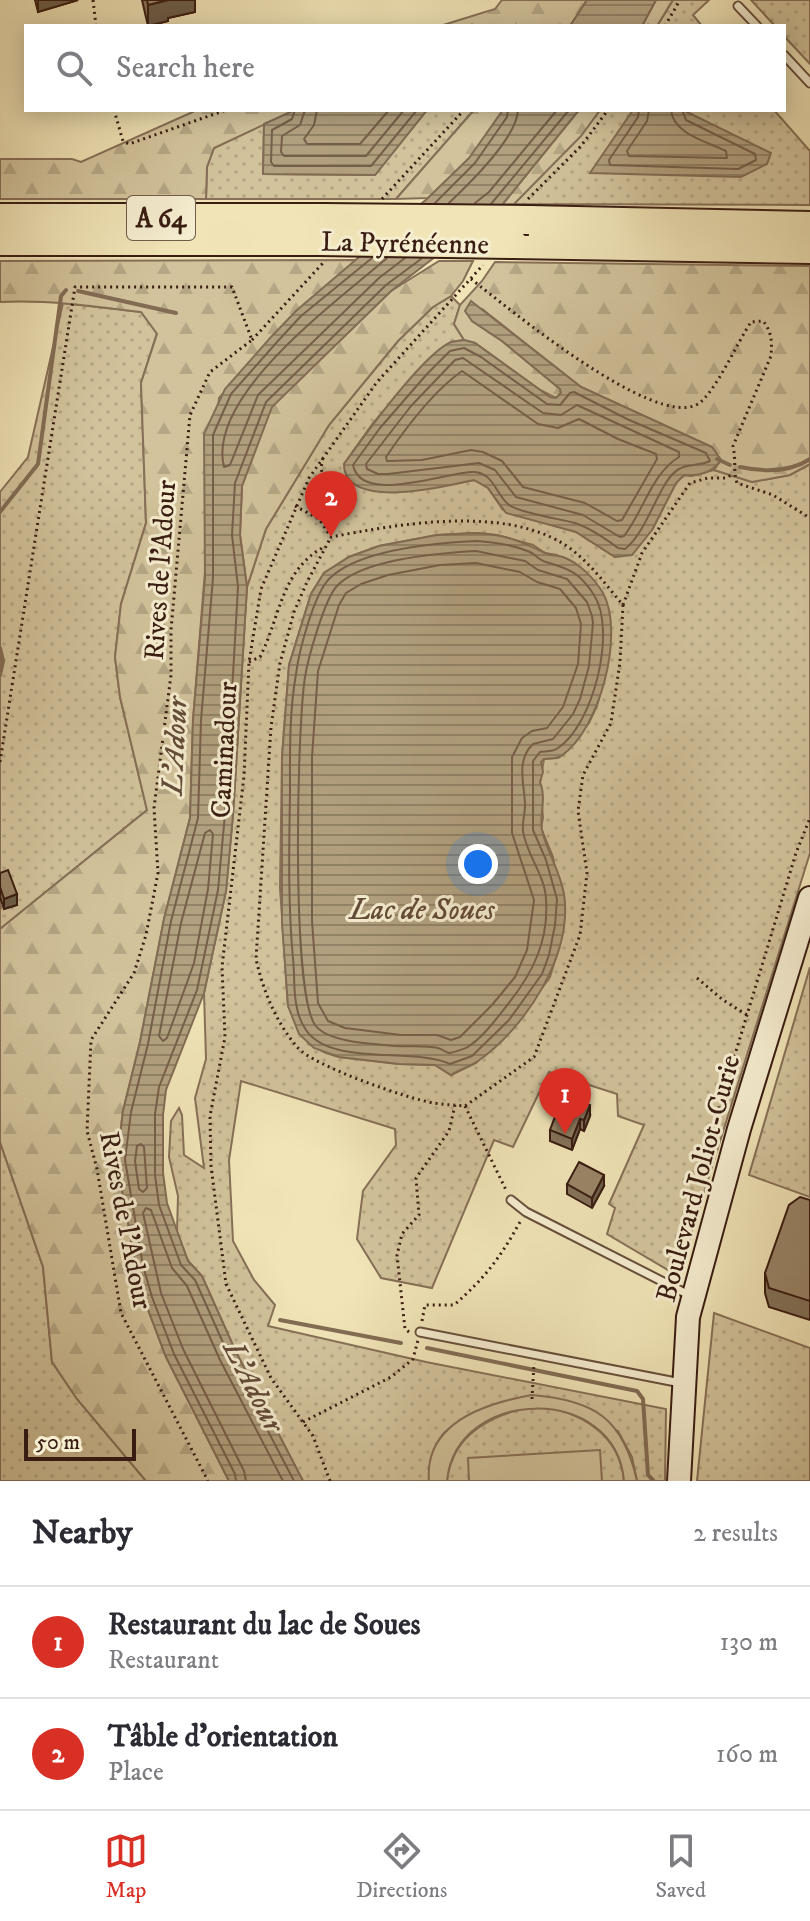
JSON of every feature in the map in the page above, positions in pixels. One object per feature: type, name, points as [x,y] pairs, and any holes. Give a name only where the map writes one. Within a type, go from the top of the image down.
[{"type":"highway","name":"La Pyrénéenne","points":[[0,218],[321,229]]},
{"type":"highway","name":"La Pyrénéenne","points":[[0,241],[523,222],[810,226]]},
{"type":"highway","name":"La Pyrénéenne","points":[[523,222],[810,249]]},
{"type":"main road","name":"Boulevard Joliot-Curie","points":[[679,1481],[688,1317],[731,1157],[810,898]]},
{"type":"lane","points":[[738,6],[755,24]]},
{"type":"lane","points":[[786,57],[810,83]]},
{"type":"lane","points":[[511,1200],[526,1212],[693,1297]]},
{"type":"lane","points":[[419,1336],[684,1384]]},
{"type":"path","points":[[93,0],[96,24]]},
{"type":"path","points":[[666,24],[680,0]]},
{"type":"path","points":[[115,112],[123,141],[129,144],[220,112]]},
{"type":"path","points":[[523,222],[606,112]]},
{"type":"path","name":"Caminadour","points":[[330,1481],[313,1436],[271,1378],[226,1284],[211,1166],[210,1116],[225,1037],[222,967],[244,776],[249,662],[261,589],[295,506],[324,455],[377,382],[483,264]]},
{"type":"path","points":[[471,279],[517,316],[607,378],[649,400],[676,407],[693,407],[709,396],[751,322],[763,321],[769,328],[771,356],[733,446],[736,458],[734,473],[737,483],[773,495],[810,518]]},
{"type":"path","name":"Rives de l'Adour","points":[[0,762],[75,287],[232,287],[252,340],[210,372],[190,415],[171,630],[171,675],[154,808],[158,873],[146,935],[134,973],[91,1040],[87,1131],[97,1169],[121,1313],[208,1481]]},
{"type":"path","points":[[319,519],[325,485],[321,468],[324,455]]},
{"type":"path","points":[[623,605],[583,558],[562,543],[530,530],[455,521],[397,525],[331,537],[294,612],[280,663],[271,727],[256,959],[262,986],[275,1014],[299,1050],[347,1076],[432,1103],[465,1106],[534,1057],[580,935],[587,873],[578,811],[583,775],[611,723],[620,662],[623,605],[642,553],[690,483],[708,478],[727,478],[734,473]]},
{"type":"path","points":[[295,506],[319,519],[331,537]]},
{"type":"path","points":[[249,662],[260,657],[284,592],[300,565],[324,547]]},
{"type":"path","points":[[731,1157],[707,1147],[796,853],[810,818]]},
{"type":"path","points":[[697,978],[747,1015]]},
{"type":"path","points":[[419,1336],[405,1329],[397,1255],[402,1234],[419,1215],[416,1178],[449,1131],[455,1105]]},
{"type":"path","points":[[465,1106],[511,1200]]},
{"type":"path","points":[[532,1399],[533,1367]]},
{"type":"green space","points":[[502,0],[587,0],[571,24],[446,24],[495,9]]},
{"type":"green space","points":[[656,0],[673,0],[658,24],[643,24]]},
{"type":"green space","points":[[673,0],[709,0],[693,15],[700,24],[658,24]]},
{"type":"green space","points":[[751,0],[810,0],[810,64],[786,38],[786,24],[773,24]]},
{"type":"green space","points":[[193,112],[291,112],[214,148],[207,167],[206,199],[0,199],[0,159],[72,159],[81,162]]},
{"type":"green space","points":[[425,112],[472,112],[396,199],[206,199],[207,167],[214,148],[264,124],[263,174],[375,175]]},
{"type":"green space","points":[[472,112],[502,112],[470,158],[428,198],[396,199]]},
{"type":"green space","points":[[577,112],[599,112],[581,136],[514,204],[502,205]]},
{"type":"green space","points":[[598,112],[776,112],[810,151],[810,205],[514,204],[580,136]]},
{"type":"green space","points":[[357,260],[296,311],[219,398],[193,720],[190,818],[164,919],[123,1111],[117,1161],[144,1299],[166,1357],[229,1481],[146,1481],[77,1399],[52,1362],[43,1267],[0,1142],[0,929],[147,810],[120,697],[115,657],[121,604],[146,523],[141,383],[157,334],[141,312],[53,303],[0,302],[0,261]]},
{"type":"green space","points":[[439,261],[473,261],[451,296],[433,307],[398,341],[329,425],[266,529],[247,587],[240,535],[242,486],[271,407],[391,291]]},
{"type":"green space","points":[[495,262],[810,266],[810,464],[790,475],[752,482],[714,470],[721,460],[712,447],[581,387],[482,309],[472,321],[502,341],[561,393],[556,398],[540,390],[475,343],[464,340],[454,324],[460,305]]},
{"type":"green space","points":[[451,296],[460,305],[454,324],[464,340],[451,342],[421,368],[373,423],[344,464],[389,492],[474,480],[488,488],[503,510],[576,532],[615,557],[652,530],[676,483],[684,475],[714,470],[752,482],[790,475],[810,464],[810,853],[678,1276],[607,1234],[615,1208],[609,1204],[644,1125],[618,1116],[617,1094],[549,1072],[513,1147],[494,1140],[432,1288],[381,1278],[357,1239],[363,1191],[396,1145],[395,1129],[241,1081],[229,1160],[233,1241],[254,1280],[275,1305],[268,1326],[426,1362],[666,1409],[665,1481],[637,1481],[632,1457],[618,1431],[532,1395],[472,1418],[444,1433],[432,1456],[429,1481],[303,1481],[236,1352],[202,1276],[188,1261],[177,1232],[178,1196],[169,1157],[171,1121],[179,1108],[184,1155],[204,1168],[195,1098],[206,1059],[204,993],[226,891],[247,587],[266,529],[329,425],[398,341],[433,307]],"holes":[[[437,535],[497,535],[557,555],[603,594],[610,616],[607,669],[597,706],[589,723],[564,754],[558,758],[544,759],[540,782],[541,828],[553,857],[563,926],[550,977],[515,1025],[476,1063],[451,1075],[435,1065],[399,1064],[326,1053],[309,1044],[288,1006],[280,888],[282,757],[289,665],[311,594],[324,573],[349,557],[379,546]]]},
{"type":"green space","points":[[63,303],[141,312],[157,333],[141,383],[146,523],[121,604],[115,657],[120,697],[147,810],[0,929],[0,492],[28,457]]},
{"type":"green space","points":[[810,967],[810,1197],[749,1175]]},
{"type":"green space","points":[[0,1142],[43,1267],[52,1362],[77,1399],[146,1481],[0,1481]]},
{"type":"green space","points":[[714,1313],[810,1348],[810,1481],[697,1481]]},
{"type":"green space","points":[[532,1395],[573,1402],[602,1416],[614,1427],[623,1442],[637,1481],[624,1481],[614,1449],[594,1426],[567,1413],[536,1409],[505,1413],[477,1427],[457,1450],[447,1481],[429,1481],[430,1461],[447,1430],[478,1410]]},
{"type":"green space","points":[[537,1406],[568,1413],[595,1428],[615,1450],[624,1481],[447,1481],[457,1450],[478,1428],[506,1414]]},
{"type":"green space","points":[[600,1450],[602,1481],[469,1481],[468,1458]]},
{"type":"water","points":[[587,0],[656,0],[643,24],[571,24]]},
{"type":"water","points":[[291,112],[425,112],[375,175],[263,174],[264,124]]},
{"type":"water","points":[[502,112],[577,112],[502,205],[391,291],[272,407],[242,486],[240,535],[247,587],[226,891],[204,993],[166,1090],[163,1173],[167,1203],[188,1261],[202,1276],[236,1352],[303,1481],[229,1481],[166,1357],[144,1299],[117,1161],[123,1111],[164,919],[190,818],[193,720],[205,578],[204,434],[225,389],[271,337],[296,311],[428,198],[469,158]]},
{"type":"water","points":[[632,112],[687,112],[771,153],[767,164],[741,177],[590,173]]},
{"type":"water","points":[[471,301],[581,387],[712,447],[721,460],[709,471],[684,475],[676,483],[652,530],[632,555],[615,557],[576,532],[506,513],[488,488],[474,480],[421,490],[378,492],[361,488],[348,479],[344,464],[365,435],[410,379],[451,342],[464,340],[475,343],[550,397],[556,398],[561,393],[502,341],[472,321],[465,311]]},
{"type":"water","name":"Lac de Soues","points":[[475,533],[512,539],[547,554],[563,557],[580,567],[603,593],[609,610],[610,655],[605,680],[587,725],[561,756],[541,762],[542,830],[564,894],[565,917],[553,965],[529,1009],[513,1029],[478,1061],[451,1075],[435,1065],[339,1057],[314,1048],[299,1034],[288,1006],[282,923],[282,757],[289,665],[311,594],[324,573],[349,557],[379,546],[437,535]]},
{"type":"building","points":[[147,0],[168,0],[148,5]]},
{"type":"building","points":[[8,870],[17,894],[4,899],[0,873]]},
{"type":"building","points":[[563,1095],[590,1105],[572,1139],[550,1130]]},
{"type":"building","points":[[579,1162],[604,1175],[592,1198],[567,1184]]},
{"type":"building","points":[[800,1197],[810,1200],[810,1301],[769,1288],[765,1273],[789,1205]]},
{"type":"waterway","points":[[0,512],[38,464],[61,296],[66,290]]},
{"type":"waterway","points":[[78,291],[176,313]]},
{"type":"waterway","points":[[717,459],[730,465]]},
{"type":"waterway","points":[[740,467],[776,470],[794,467],[810,459]]},
{"type":"waterway","points":[[0,648],[3,661],[0,675]]},
{"type":"waterway","points":[[280,1320],[401,1343]]},
{"type":"waterway","points":[[427,1348],[637,1391],[643,1399],[648,1475],[653,1480]]},
{"type":"place","name":"Tâble d'orientation","points":[[331,537]]},
{"type":"place","name":"Restaurant du lac de Soues","points":[[565,1134]]},
{"type":"water label","name":"L'Adour","points":[[174,746]]},
{"type":"water label","name":"L'Adour","points":[[254,1386]]}]
